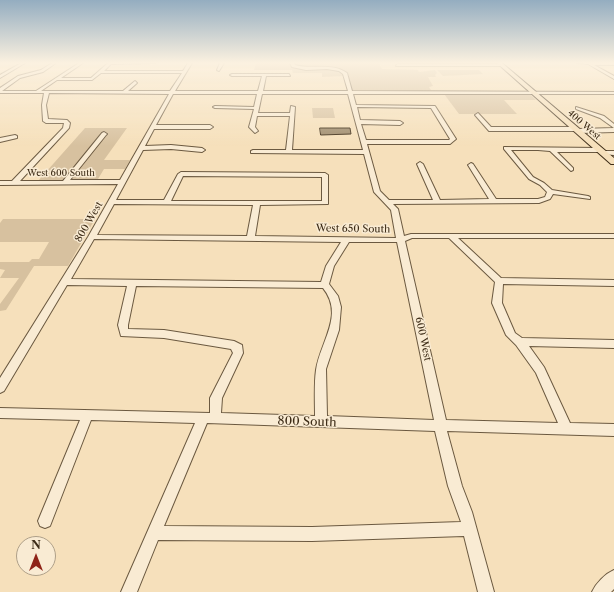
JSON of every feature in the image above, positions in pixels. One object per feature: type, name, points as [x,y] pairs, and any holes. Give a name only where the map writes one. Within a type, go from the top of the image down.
[{"type":"main road","name":"400 West","points":[[532,92],[614,162]]},
{"type":"street","points":[[0,91],[614,93]]},
{"type":"street","name":"800 West","points":[[0,388],[92,237],[172,91]]},
{"type":"street","points":[[14,182],[66,128],[67,123],[65,121],[46,121],[44,106],[47,92]]},
{"type":"street","points":[[255,131],[252,127],[259,92]]},
{"type":"street","name":"600 West","points":[[350,92],[377,192],[394,209],[442,426],[442,438],[486,592]]},
{"type":"street","points":[[355,106],[433,106],[453,139],[452,141],[364,142]]},
{"type":"street","points":[[289,152],[293,107]]},
{"type":"street","points":[[215,108],[256,108]]},
{"type":"street","points":[[578,108],[602,117],[614,126]]},
{"type":"street","points":[[255,114],[293,114]]},
{"type":"street","points":[[478,115],[489,129],[614,130]]},
{"type":"street","points":[[359,122],[400,123]]},
{"type":"street","points":[[524,123],[530,129]]},
{"type":"street","points":[[153,127],[210,127]]},
{"type":"street","points":[[65,182],[104,134]]},
{"type":"street","points":[[0,140],[16,137]]},
{"type":"street","points":[[141,148],[171,147],[184,150],[202,150]]},
{"type":"street","points":[[588,198],[550,192],[542,184],[531,178],[506,148],[538,148],[614,153]]},
{"type":"street","points":[[552,150],[570,169]]},
{"type":"street","points":[[253,152],[367,152]]},
{"type":"street","points":[[420,164],[438,202]]},
{"type":"street","points":[[471,165],[494,201]]},
{"type":"street","points":[[112,202],[326,203],[325,175],[181,174],[167,202]]},
{"type":"street","name":"West 600 South","points":[[0,183],[123,182]]},
{"type":"street","points":[[387,202],[539,201],[548,198],[550,192]]},
{"type":"street","points":[[251,238],[257,203]]},
{"type":"street","name":"West 650 South","points":[[92,237],[401,240],[411,236],[614,236]]},
{"type":"street","points":[[451,236],[499,281],[614,283]]},
{"type":"street","points":[[325,285],[330,264],[347,239]]},
{"type":"street","points":[[499,281],[497,303],[511,335],[520,342],[540,370],[567,429]]},
{"type":"street","points":[[64,282],[132,284],[325,285]]},
{"type":"street","points":[[129,592],[209,418],[222,384],[238,353],[238,348],[234,345],[164,334],[124,333],[123,325],[132,284]]},
{"type":"street","points":[[321,422],[321,369],[334,330],[336,307],[334,296],[325,285]]},
{"type":"street","points":[[520,342],[614,344]]},
{"type":"street","name":"800 South","points":[[0,413],[88,414],[442,426],[614,430]]},
{"type":"street","points":[[45,521],[88,414]]},
{"type":"street","points":[[155,533],[312,534],[469,529]]},
{"type":"street","points":[[600,592],[614,578]]},
{"type":"shaded area","points":[[444,94],[530,94],[536,100],[504,100],[517,114],[459,114]]},
{"type":"shaded area","points":[[312,108],[333,108],[335,118],[313,118]]},
{"type":"shaded area","points":[[85,128],[127,128],[104,160],[130,160],[125,169],[104,169],[98,179],[38,181]]},
{"type":"shaded area","points":[[3,219],[95,219],[68,266],[34,266],[6,310],[0,311],[0,304],[19,278],[0,278],[5,270],[0,269],[0,262],[29,262],[32,259],[39,259],[49,242],[0,242],[0,223]]},
{"type":"building","points":[[320,128],[350,128],[351,134],[321,135]]}]
